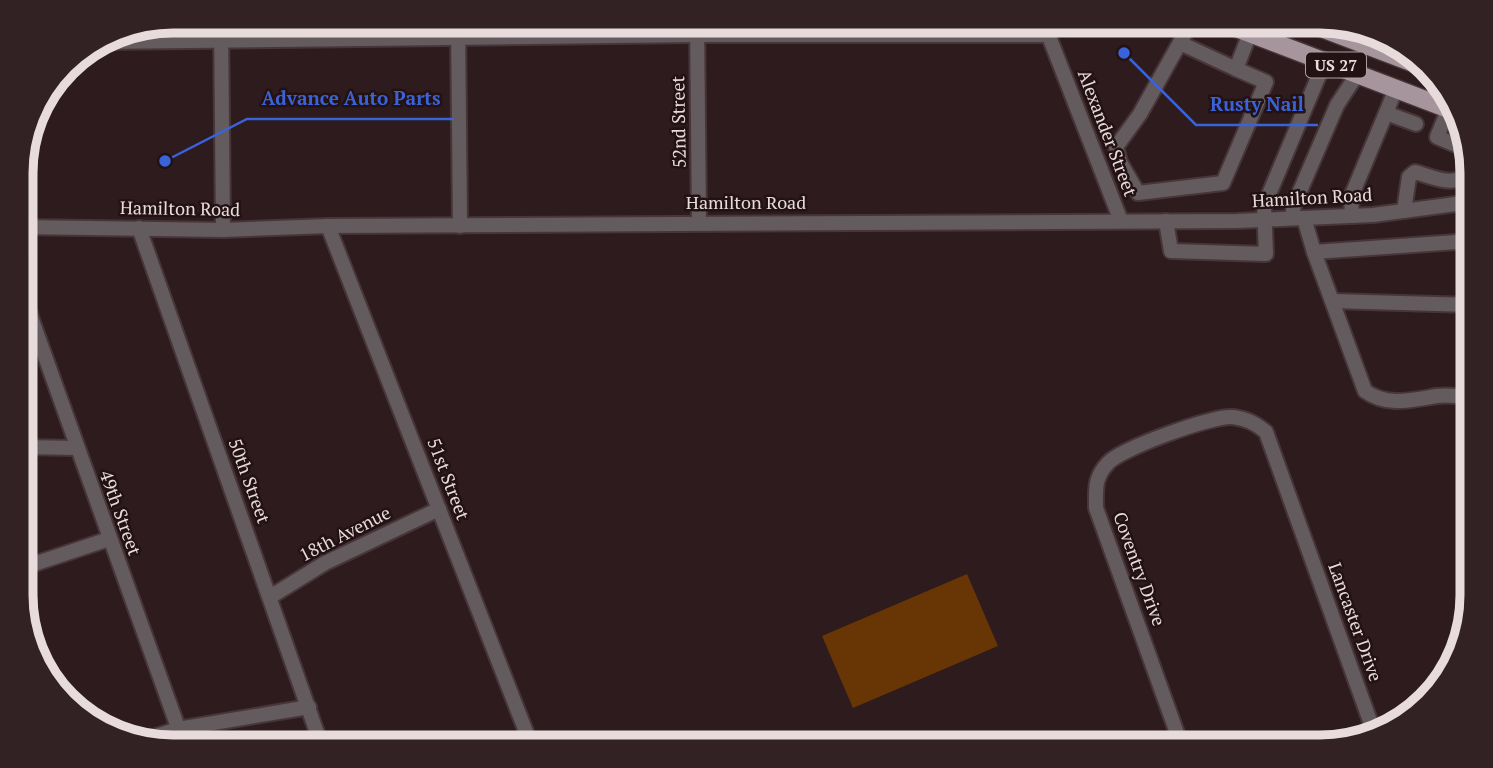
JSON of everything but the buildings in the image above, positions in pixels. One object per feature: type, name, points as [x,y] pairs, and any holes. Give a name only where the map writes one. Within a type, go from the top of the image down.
[{"type":"main road","name":"US 27","points":[[1250,33],[1443,106]]},
{"type":"street","points":[[222,33],[223,230]]},
{"type":"street","points":[[458,33],[460,226]]},
{"type":"street","points":[[143,37],[222,42],[564,33]]},
{"type":"street","name":"52nd Street","points":[[697,33],[699,223]]},
{"type":"street","points":[[948,33],[1048,35]]},
{"type":"street","points":[[1095,154],[1116,147],[1140,114],[1185,33]]},
{"type":"street","points":[[1236,69],[1250,33]]},
{"type":"street","name":"Alexander Street","points":[[1048,35],[1121,221]]},
{"type":"street","points":[[1116,147],[1120,162],[1138,193],[1223,183],[1266,82],[1180,43]]},
{"type":"street","points":[[1166,221],[1171,251],[1266,254],[1264,206],[1325,61]]},
{"type":"street","points":[[1357,73],[1337,105],[1294,205],[1298,218],[1314,252],[1364,391],[1374,398],[1393,401],[1460,397]]},
{"type":"street","points":[[1352,216],[1351,197],[1395,88]]},
{"type":"street","points":[[1386,113],[1416,124]]},
{"type":"street","points":[[1448,118],[1437,137],[1457,145]]},
{"type":"street","points":[[1404,211],[1409,177],[1415,172],[1450,182],[1460,180]]},
{"type":"street","name":"Hamilton Road","points":[[34,227],[223,230],[328,226],[1264,220],[1352,216],[1460,203]]},
{"type":"street","name":"51st Street","points":[[328,226],[527,735]]},
{"type":"street","name":"50th Street","points":[[139,228],[318,735]]},
{"type":"street","points":[[1314,252],[1460,243]]},
{"type":"street","points":[[1332,302],[1460,305]]},
{"type":"street","name":"49th Street","points":[[34,326],[180,735]]},
{"type":"street","points":[[34,341],[39,341]]},
{"type":"street","name":"Coventry Drive","points":[[1177,734],[1096,508],[1096,482],[1109,461],[1191,426],[1231,417],[1252,421],[1266,432],[1300,525]]},
{"type":"street","points":[[33,447],[77,448]]},
{"type":"street","name":"18th Avenue","points":[[270,597],[325,563],[439,509]]},
{"type":"street","name":"Lancaster Drive","points":[[1300,525],[1371,724]]},
{"type":"street","points":[[33,564],[109,539]]},
{"type":"street","points":[[161,734],[178,729],[309,707]]},
{"type":"shaded area","points":[[967,574],[998,646],[853,708],[822,636]]},
{"type":"place","name":"Rusty Nail","points":[[1124,53]]},
{"type":"place","name":"Advance Auto Parts","points":[[165,161]]}]
